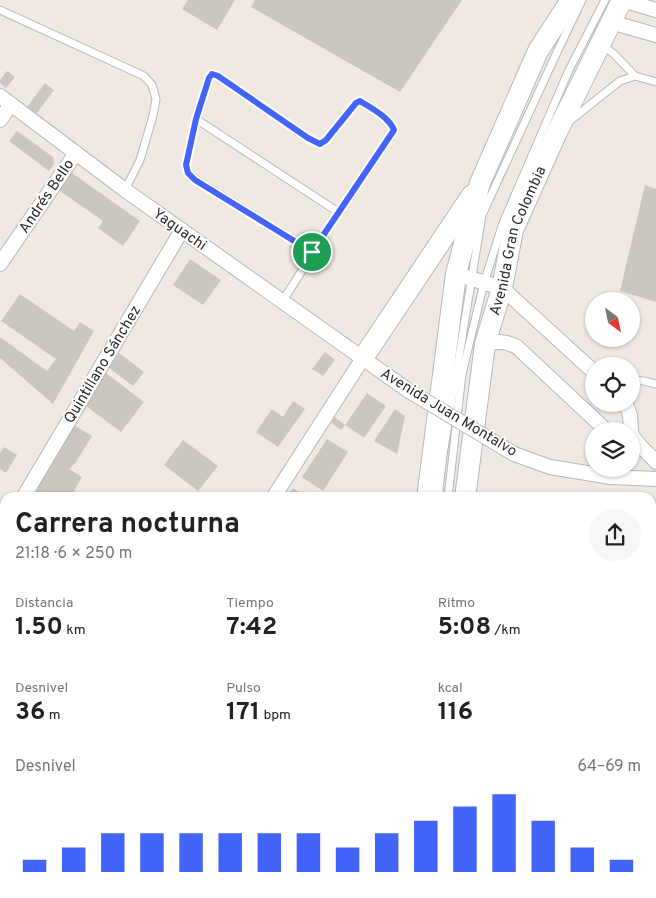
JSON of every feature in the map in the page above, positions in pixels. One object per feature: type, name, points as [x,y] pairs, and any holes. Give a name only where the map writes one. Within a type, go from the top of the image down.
[{"type":"main road","name":"Avenida Gran Colombia","points":[[466,492],[485,344],[478,281],[480,183],[538,51],[571,0]]},
{"type":"main road","name":"Avenida Gran Colombia","points":[[428,492],[478,281],[513,230],[557,132],[622,0]]},
{"type":"main road","points":[[363,358],[480,183]]},
{"type":"street","points":[[622,0],[656,10]]},
{"type":"street","points":[[611,22],[656,35]]},
{"type":"street","points":[[0,120],[6,100]]},
{"type":"street","name":"Yaguachi","points":[[6,100],[125,190],[363,358]]},
{"type":"street","name":"Andrés Bello","points":[[0,264],[76,153]]},
{"type":"street","name":"Quintillano Sánchez","points":[[27,492],[182,230]]},
{"type":"street","points":[[478,281],[585,365]]},
{"type":"street","points":[[485,344],[502,341],[517,347],[596,422]]},
{"type":"street","points":[[277,492],[363,358]]},
{"type":"street","name":"Avenida Juan Montalvo","points":[[363,358],[409,392],[514,454],[550,467],[612,477],[656,479]]},
{"type":"street","points":[[640,447],[656,462]]},
{"type":"street","points":[[640,459],[656,471]]},
{"type":"lane","points":[[449,492],[462,374],[478,281],[482,215],[582,0]]},
{"type":"lane","points":[[439,492],[443,455],[478,281],[569,70],[605,0]]},
{"type":"lane","points":[[0,10],[144,76],[152,85],[156,99],[153,116],[140,160],[125,190]]},
{"type":"lane","points":[[600,44],[614,54],[635,76],[656,82]]},
{"type":"lane","points":[[282,302],[338,212],[394,130],[385,118],[360,101],[356,103],[326,140],[320,144],[308,138],[218,76],[212,74],[196,119],[186,165],[188,173],[195,180],[312,252]]},
{"type":"lane","points":[[557,132],[578,113],[620,81],[635,76]]},
{"type":"lane","points":[[196,119],[338,212]]},
{"type":"lane","points":[[640,381],[656,384]]},
{"type":"building","points":[[188,0],[235,0],[217,30],[182,9]]},
{"type":"building","points":[[255,0],[462,0],[400,92],[251,7]]},
{"type":"building","points":[[7,71],[15,77],[6,88],[0,83],[0,80]]},
{"type":"building","points":[[45,83],[54,90],[37,113],[27,107]]},
{"type":"building","points":[[17,131],[53,157],[54,164],[49,171],[9,141]]},
{"type":"building","points":[[72,173],[140,221],[123,246],[98,228],[103,221],[57,189],[69,174]]},
{"type":"building","points":[[645,185],[656,189],[656,302],[640,297],[640,292],[620,291]]},
{"type":"building","points":[[190,259],[221,280],[203,305],[173,285]]},
{"type":"building","points":[[20,294],[74,331],[80,322],[94,331],[53,404],[0,358],[0,337],[47,371],[56,359],[1,321]]},
{"type":"building","points":[[325,352],[335,360],[323,376],[312,369]]},
{"type":"building","points":[[119,353],[144,372],[133,386],[108,367]]},
{"type":"building","points":[[106,373],[144,402],[121,432],[82,403]]},
{"type":"building","points":[[367,393],[386,406],[364,438],[345,425]]},
{"type":"building","points":[[293,401],[305,409],[278,447],[256,432],[272,409],[283,417]]},
{"type":"building","points":[[395,409],[405,416],[397,454],[374,441]]},
{"type":"building","points":[[335,417],[345,425],[341,430],[331,423]]},
{"type":"building","points":[[74,425],[92,436],[76,462],[69,469],[82,477],[73,492],[35,492]]},
{"type":"building","points":[[327,439],[348,452],[323,491],[302,477]]},
{"type":"building","points":[[183,440],[218,466],[198,491],[164,465]]},
{"type":"building","points":[[4,447],[17,455],[6,473],[0,469],[0,453]]},
{"type":"building","points":[[293,488],[299,492],[291,492]]},
{"type":"route","points":[[212,74],[218,76],[308,138],[320,144],[326,140],[356,103],[360,101],[392,125],[394,130],[312,252],[195,180],[188,173],[186,165],[196,119],[212,74]]}]
